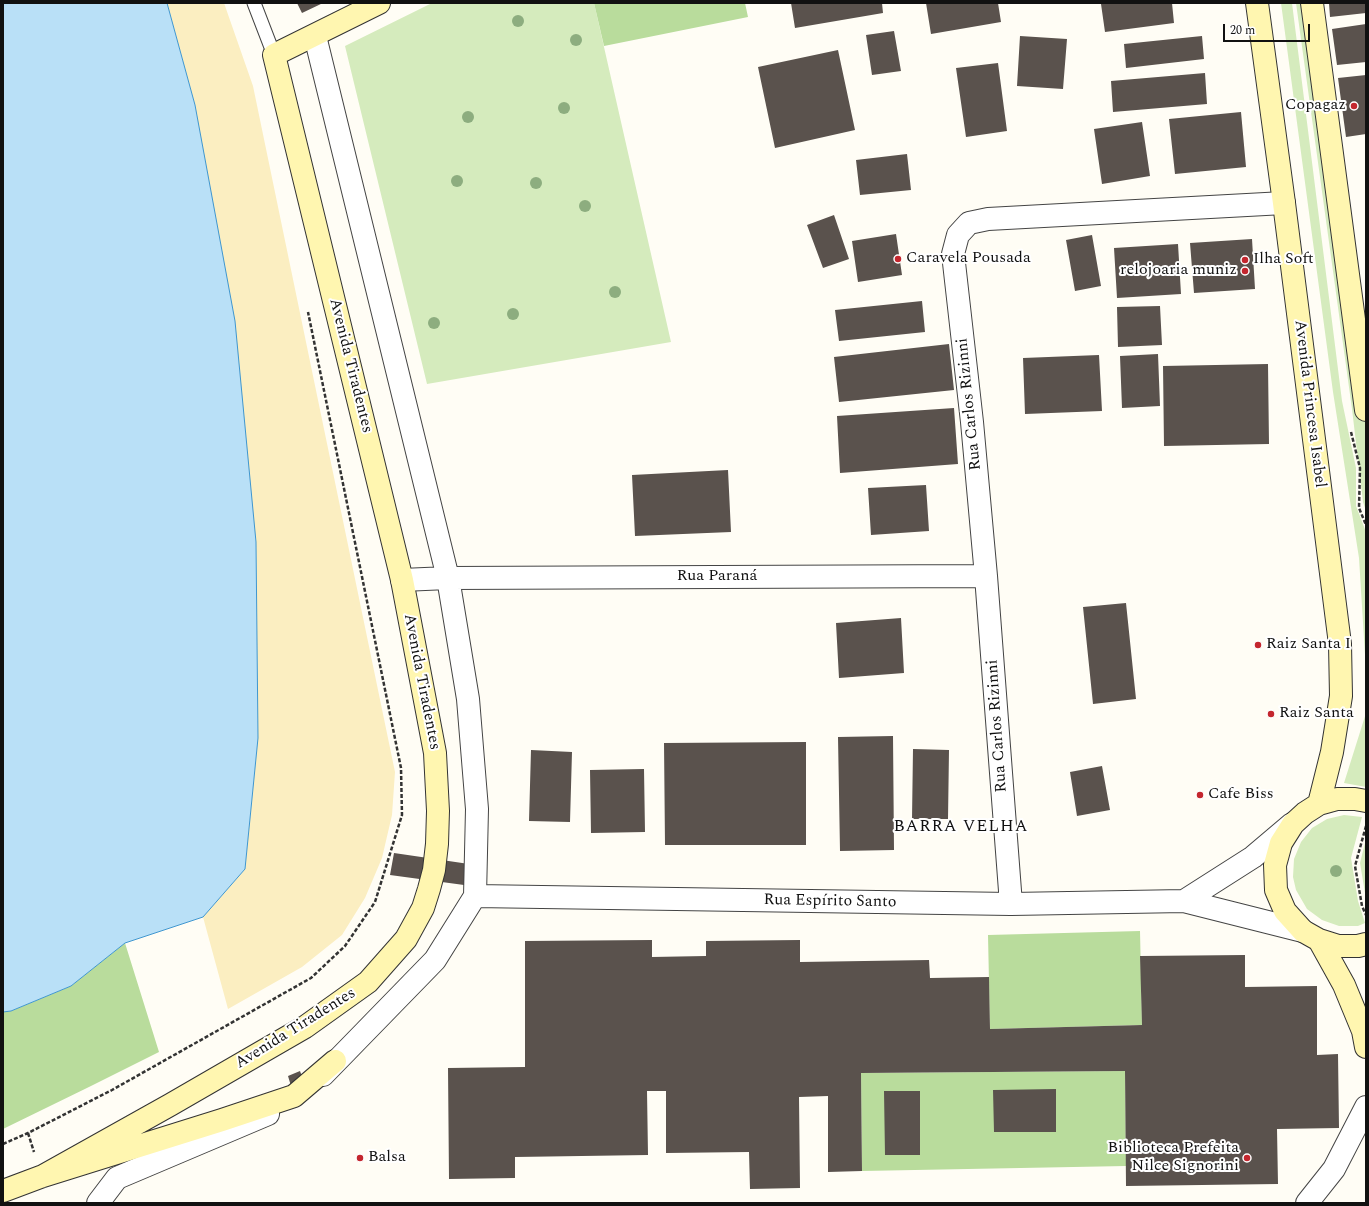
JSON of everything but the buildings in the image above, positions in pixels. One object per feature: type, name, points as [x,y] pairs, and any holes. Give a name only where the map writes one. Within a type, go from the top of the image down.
[{"type":"main road","points":[[274,55],[379,3]]},
{"type":"main road","name":"Avenida Princesa Isabel","points":[[1257,3],[1340,644],[1341,696],[1332,752],[1319,804]]},
{"type":"main road","points":[[1312,3],[1366,410]]},
{"type":"main road","name":"Avenida Tiradentes","points":[[43,1176],[305,1027],[368,982],[406,939],[423,908],[434,870],[438,844],[435,753],[402,580],[274,55]]},
{"type":"main road","points":[[1366,801],[1355,798],[1336,799],[1319,804],[1305,813],[1293,824],[1281,843],[1275,865],[1276,890],[1285,910],[1293,922],[1311,936],[1338,946],[1358,946],[1366,944]]},
{"type":"main road","points":[[1311,936],[1344,985],[1363,1031],[1366,1047]]},
{"type":"main road","points":[[3,1191],[43,1176],[294,1096],[336,1061]]},
{"type":"street","points":[[98,1203],[117,1178],[280,1109],[311,1089],[336,1061],[435,960],[475,896],[477,809],[468,707],[448,578],[315,36]]},
{"type":"street","name":"Rua Carlos Rizinni","points":[[1011,904],[986,576],[972,422],[953,254],[958,234],[969,223],[988,219],[1284,203]]},
{"type":"street","name":"Rua Paraná","points":[[402,580],[448,578],[986,576]]},
{"type":"street","points":[[1184,901],[1253,857],[1293,824]]},
{"type":"street","name":"Rua Espírito Santo","points":[[475,896],[1011,904],[1184,901],[1311,936]]},
{"type":"street","points":[[1307,1203],[1334,1170],[1366,1107]]},
{"type":"lane","name":"Avenida Tiradentes","points":[[254,3],[274,55]]},
{"type":"path","points":[[3,1144],[28,1133],[112,1090],[311,978],[345,946],[375,902],[402,815],[401,768],[306,307]]},
{"type":"path","points":[[1366,825],[1355,866],[1362,906],[1366,915]]},
{"type":"green space","points":[[432,3],[594,3],[671,342],[427,384],[345,46]]},
{"type":"green space","points":[[594,3],[745,3],[748,17],[604,46]]},
{"type":"green space","points":[[1281,3],[1292,3],[1342,401],[1356,468],[1356,506],[1366,532],[1366,671],[1359,558],[1333,392]]},
{"type":"green space","points":[[1296,3],[1309,3],[1366,412],[1366,511],[1363,502],[1352,409]]},
{"type":"green space","points":[[1366,713],[1366,787],[1344,783]]},
{"type":"green space","points":[[1344,815],[1362,817],[1351,858],[1358,901],[1365,923],[1358,926],[1339,926],[1322,920],[1307,909],[1296,890],[1293,877],[1294,859],[1301,842],[1312,828],[1327,819]]},
{"type":"green space","points":[[1366,839],[1366,899],[1360,863]]},
{"type":"green space","points":[[1140,931],[1142,1025],[990,1029],[988,935]]},
{"type":"green space","points":[[125,943],[159,1052],[3,1129],[3,1012],[11,1011],[71,986]]},
{"type":"green space","points":[[1125,1071],[1126,1166],[862,1171],[861,1073]]},
{"type":"sand","points":[[167,3],[224,3],[253,86],[395,772],[392,815],[382,858],[365,898],[342,935],[302,967],[228,1009],[203,917],[245,869],[258,738],[256,542],[195,105]]},
{"type":"water","points":[[3,3],[167,3],[195,105],[235,321],[256,542],[258,738],[245,869],[203,917],[125,943],[71,986],[11,1011],[3,1012]]},
{"type":"place","name":"Copagaz","points":[[1354,106]]},
{"type":"place","name":"Caravela Pousada","points":[[898,259]]},
{"type":"place","name":"Ilha Soft","points":[[1245,260]]},
{"type":"place","name":"relojoaria muniz","points":[[1245,271]]},
{"type":"place","name":"Raiz Santa I","points":[[1258,645]]},
{"type":"place","name":"Raiz Santa","points":[[1271,714]]},
{"type":"place","name":"Cafe Biss","points":[[1200,795]]},
{"type":"place","name":"Balsa","points":[[360,1158]]},
{"type":"place","name":"Biblioteca Prefeita Nilce Signorini","points":[[1247,1158]]},
{"type":"district","name":"BARRA VELHA","points":[[961,828]]}]
